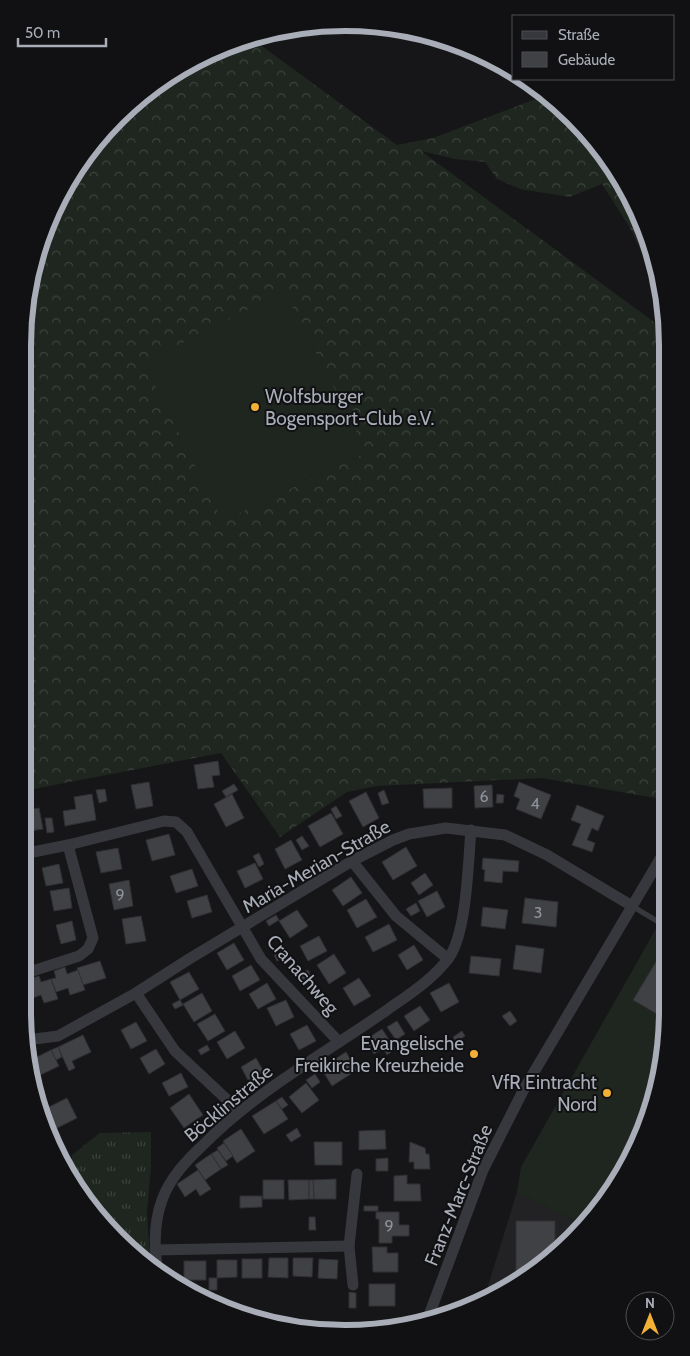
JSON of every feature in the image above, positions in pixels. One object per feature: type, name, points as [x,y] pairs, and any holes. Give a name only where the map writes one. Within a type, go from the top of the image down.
[{"type":"street","name":"Cranachweg","points":[[68,845],[164,821],[176,822],[187,832],[261,959],[339,1042]]},
{"type":"street","name":"Maria-Merian-Straße","points":[[33,1039],[58,1036],[136,993],[352,861],[409,834],[446,828],[505,835],[547,855],[632,906]]},
{"type":"street","name":"Böcklinstraße","points":[[156,1262],[155,1226],[162,1200],[175,1174],[239,1111],[287,1076],[348,1037],[422,985],[448,959],[460,931],[471,830]]},
{"type":"street","points":[[31,852],[68,845],[93,938],[88,950],[79,956],[31,971]]},
{"type":"street","points":[[352,861],[396,916],[448,959]]},
{"type":"street","name":"Franz-Marc-Straße","points":[[430,1313],[483,1170],[528,1081],[659,861]]},
{"type":"street","points":[[136,993],[175,1051],[239,1111]]},
{"type":"street","points":[[353,1284],[349,1246],[357,1174]]},
{"type":"street","points":[[155,1250],[349,1246]]},
{"type":"lane","points":[[632,906],[659,923]]},
{"type":"shaded area","points":[[517,1192],[578,1221],[536,1260],[502,1283],[486,1291]]},
{"type":"green space","points":[[259,44],[397,145],[433,138],[538,98],[581,138],[606,171],[617,188],[635,225],[649,266],[630,228],[602,184],[570,197],[520,189],[497,179],[485,162],[455,159],[421,151],[658,325],[659,799],[542,778],[377,786],[347,792],[280,837],[221,753],[31,789],[32,324],[37,284],[42,264],[55,225],[64,206],[73,188],[96,154],[138,109],[188,73],[225,55]]},
{"type":"green space","name":"Wolfsburger Bogensport-Club e.V.","points":[[284,291],[367,452],[223,521],[144,363]]},
{"type":"green space","name":"VfR Eintracht Nord","points":[[659,923],[659,1011],[653,1072],[635,1131],[617,1168],[594,1202],[578,1221],[517,1192],[521,1167]]},
{"type":"green space","points":[[151,1132],[151,1167],[147,1212],[150,1257],[109,1218],[72,1166],[72,1155],[100,1133]]},
{"type":"building","points":[[218,761],[220,775],[212,776],[214,787],[198,789],[194,765]]},
{"type":"building","points":[[149,782],[153,806],[136,809],[131,785]]},
{"type":"building","points":[[519,782],[551,795],[541,819],[516,809],[520,799],[514,796]]},
{"type":"building","points":[[234,784],[238,790],[226,797],[222,791]]},
{"type":"building","points":[[492,785],[493,807],[475,808],[474,786]]},
{"type":"building","points":[[452,788],[452,808],[424,808],[423,789]]},
{"type":"building","points":[[105,789],[107,801],[99,803],[96,790]]},
{"type":"building","points":[[384,790],[389,803],[382,805],[378,793]]},
{"type":"building","points":[[366,792],[379,818],[363,827],[349,801]]},
{"type":"building","points":[[92,794],[96,820],[65,826],[63,811],[76,809],[74,797]]},
{"type":"building","points":[[232,794],[244,818],[226,827],[214,804]]},
{"type":"building","points":[[497,794],[504,795],[503,803],[496,803]]},
{"type":"building","points":[[577,805],[604,816],[598,831],[592,828],[587,840],[595,843],[592,852],[572,845],[581,824],[571,820]]},
{"type":"building","points":[[336,806],[342,816],[336,819],[331,809]]},
{"type":"building","points":[[39,808],[43,829],[31,831],[31,810]]},
{"type":"building","points":[[331,813],[343,834],[320,847],[308,826]]},
{"type":"building","points":[[45,818],[52,818],[54,832],[47,833]]},
{"type":"building","points":[[169,834],[175,855],[152,861],[146,840]]},
{"type":"building","points":[[302,836],[309,846],[302,850],[296,840]]},
{"type":"building","points":[[291,840],[302,860],[285,869],[275,849]]},
{"type":"building","points":[[406,847],[417,866],[393,880],[382,862]]},
{"type":"building","points":[[118,848],[122,869],[101,873],[96,852]]},
{"type":"building","points":[[259,853],[264,864],[259,867],[253,856]]},
{"type":"building","points":[[483,858],[519,861],[518,872],[503,871],[502,883],[484,881]]},
{"type":"building","points":[[255,863],[263,879],[245,888],[237,871]]},
{"type":"building","points":[[59,864],[63,883],[46,886],[42,868]]},
{"type":"building","points":[[192,869],[198,886],[176,893],[170,876]]},
{"type":"building","points":[[425,873],[433,885],[419,895],[411,883]]},
{"type":"building","points":[[351,877],[362,893],[343,906],[332,890]]},
{"type":"building","points":[[129,880],[133,906],[114,910],[109,884]]},
{"type":"building","points":[[69,888],[72,908],[54,911],[50,891]]},
{"type":"building","points":[[437,891],[445,907],[427,917],[418,901]]},
{"type":"building","points":[[207,895],[212,912],[192,918],[187,901]]},
{"type":"building","points":[[525,898],[558,902],[556,927],[522,923]]},
{"type":"building","points":[[366,899],[377,917],[357,928],[347,910]]},
{"type":"building","points":[[416,903],[420,911],[411,916],[406,909]]},
{"type":"building","points":[[483,907],[508,910],[505,929],[481,926]]},
{"type":"building","points":[[297,910],[308,926],[290,938],[279,921]]},
{"type":"building","points":[[276,915],[279,920],[269,926],[266,921]]},
{"type":"building","points":[[141,916],[146,941],[126,944],[122,919]]},
{"type":"building","points":[[72,921],[76,940],[61,944],[56,925]]},
{"type":"building","points":[[389,924],[397,940],[373,952],[365,937]]},
{"type":"building","points":[[319,936],[327,951],[308,961],[300,946]]},
{"type":"building","points":[[234,943],[244,960],[227,970],[217,953]]},
{"type":"building","points":[[414,945],[423,960],[407,970],[398,955]]},
{"type":"building","points":[[516,945],[544,949],[541,973],[513,969]]},
{"type":"building","points":[[284,948],[288,955],[277,961],[274,955]]},
{"type":"building","points":[[334,954],[346,973],[329,984],[317,965]]},
{"type":"building","points":[[471,956],[501,959],[499,976],[469,973]]},
{"type":"building","points":[[659,957],[659,1015],[633,1000]]},
{"type":"building","points":[[100,961],[106,978],[83,985],[77,968]]},
{"type":"building","points":[[251,965],[260,980],[240,991],[232,976]]},
{"type":"building","points":[[65,967],[67,974],[78,970],[85,990],[70,995],[68,988],[56,992],[51,979],[56,978],[54,971]]},
{"type":"building","points":[[308,970],[311,976],[300,982],[296,975]]},
{"type":"building","points":[[189,972],[199,989],[180,1000],[170,982]]},
{"type":"building","points":[[39,976],[41,982],[51,979],[58,999],[44,1003],[41,995],[31,999],[31,978]]},
{"type":"building","points":[[359,978],[371,996],[354,1006],[343,988]]},
{"type":"building","points":[[267,983],[276,999],[258,1009],[249,994]]},
{"type":"building","points":[[449,983],[459,1002],[441,1012],[430,993]]},
{"type":"building","points":[[202,993],[212,1011],[194,1022],[183,1004]]},
{"type":"building","points":[[180,1000],[183,1005],[175,1009],[172,1004]]},
{"type":"building","points":[[286,1000],[294,1017],[276,1026],[267,1008]]},
{"type":"building","points":[[420,1006],[430,1020],[414,1031],[404,1016]]},
{"type":"building","points":[[510,1011],[517,1021],[510,1026],[502,1016]]},
{"type":"building","points":[[215,1014],[225,1031],[208,1041],[197,1024]]},
{"type":"building","points":[[397,1021],[405,1034],[396,1040],[387,1027]]},
{"type":"building","points":[[136,1022],[147,1041],[131,1049],[121,1030]]},
{"type":"building","points":[[307,1025],[316,1041],[299,1050],[290,1034]]},
{"type":"building","points":[[382,1029],[395,1049],[387,1055],[383,1048],[374,1054],[365,1040]]},
{"type":"building","points":[[235,1031],[245,1048],[227,1059],[217,1042]]},
{"type":"building","points":[[462,1031],[465,1036],[456,1042],[453,1037]]},
{"type":"building","points":[[83,1035],[91,1052],[72,1061],[75,1068],[69,1071],[58,1047]]},
{"type":"building","points":[[207,1045],[210,1050],[201,1055],[198,1050]]},
{"type":"building","points":[[58,1047],[62,1057],[56,1060],[51,1050]]},
{"type":"building","points":[[156,1049],[165,1064],[149,1074],[140,1058]]},
{"type":"building","points":[[51,1050],[59,1066],[38,1076],[35,1058]]},
{"type":"building","points":[[346,1052],[357,1070],[332,1086],[321,1068]]},
{"type":"building","points":[[256,1058],[264,1072],[248,1080],[241,1067]]},
{"type":"building","points":[[181,1073],[188,1087],[169,1096],[162,1083]]},
{"type":"building","points":[[315,1074],[320,1082],[312,1088],[306,1080]]},
{"type":"building","points":[[306,1083],[319,1100],[302,1113],[289,1097]]},
{"type":"building","points":[[189,1094],[203,1115],[184,1128],[170,1108]]},
{"type":"building","points":[[282,1097],[288,1105],[282,1109],[276,1101]]},
{"type":"building","points":[[67,1098],[77,1118],[54,1129],[47,1108]]},
{"type":"building","points":[[276,1101],[288,1119],[264,1134],[252,1116]]},
{"type":"building","points":[[297,1128],[301,1136],[291,1142],[286,1135]]},
{"type":"building","points":[[241,1129],[255,1151],[237,1163],[223,1141]]},
{"type":"building","points":[[385,1130],[386,1149],[359,1150],[359,1131]]},
{"type":"building","points":[[314,1142],[342,1142],[342,1165],[315,1165]]},
{"type":"building","points":[[410,1142],[425,1148],[426,1154],[429,1154],[430,1169],[414,1169],[414,1162],[409,1162]]},
{"type":"building","points":[[224,1143],[233,1156],[226,1161],[217,1148]]},
{"type":"building","points":[[218,1150],[228,1165],[221,1169],[211,1154]]},
{"type":"building","points":[[211,1154],[221,1169],[205,1180],[195,1165]]},
{"type":"building","points":[[388,1158],[388,1171],[376,1171],[376,1159]]},
{"type":"building","points":[[198,1170],[211,1189],[200,1196],[196,1189],[185,1197],[177,1184]]},
{"type":"building","points":[[407,1175],[407,1184],[420,1184],[421,1201],[394,1201],[394,1176]]},
{"type":"building","points":[[336,1179],[336,1199],[314,1199],[313,1180]]},
{"type":"building","points":[[263,1180],[284,1180],[284,1199],[263,1199]]},
{"type":"building","points":[[288,1180],[309,1180],[309,1199],[289,1200]]},
{"type":"building","points":[[309,1180],[313,1180],[314,1199],[309,1199]]},
{"type":"building","points":[[240,1196],[262,1196],[262,1207],[240,1208]]},
{"type":"building","points":[[364,1206],[378,1206],[378,1211],[364,1211]]},
{"type":"building","points":[[376,1212],[399,1212],[399,1225],[409,1225],[409,1236],[392,1236],[392,1243],[379,1243],[379,1219],[376,1219]]},
{"type":"building","points":[[309,1217],[315,1217],[316,1230],[309,1230]]},
{"type":"building","points":[[516,1221],[555,1221],[555,1244],[516,1274]]},
{"type":"building","points":[[372,1247],[387,1247],[387,1253],[398,1253],[398,1272],[373,1272]]},
{"type":"building","points":[[269,1258],[288,1258],[288,1278],[268,1277]]},
{"type":"building","points":[[293,1258],[313,1258],[312,1277],[293,1276]]},
{"type":"building","points":[[242,1259],[262,1259],[262,1278],[242,1278]]},
{"type":"building","points":[[319,1259],[338,1260],[337,1279],[318,1278]]},
{"type":"building","points":[[217,1260],[237,1260],[237,1277],[217,1278]]},
{"type":"building","points":[[184,1261],[206,1261],[206,1280],[184,1280]]},
{"type":"building","points":[[209,1278],[217,1278],[217,1290],[209,1290]]},
{"type":"building","points":[[369,1284],[395,1284],[395,1306],[369,1306]]},
{"type":"building","points":[[349,1292],[356,1293],[356,1308],[349,1308]]},
{"type":"building","points":[[335,1322],[335,1325],[324,1324],[315,1323]]},
{"type":"place","name":"Wolfsburger Bogensport-Club e.V.","points":[[255,407]]},
{"type":"place","name":"Evangelische Freikirche Kreuzheide","points":[[474,1054]]},
{"type":"place","name":"VfR Eintracht Nord","points":[[607,1093]]}]
